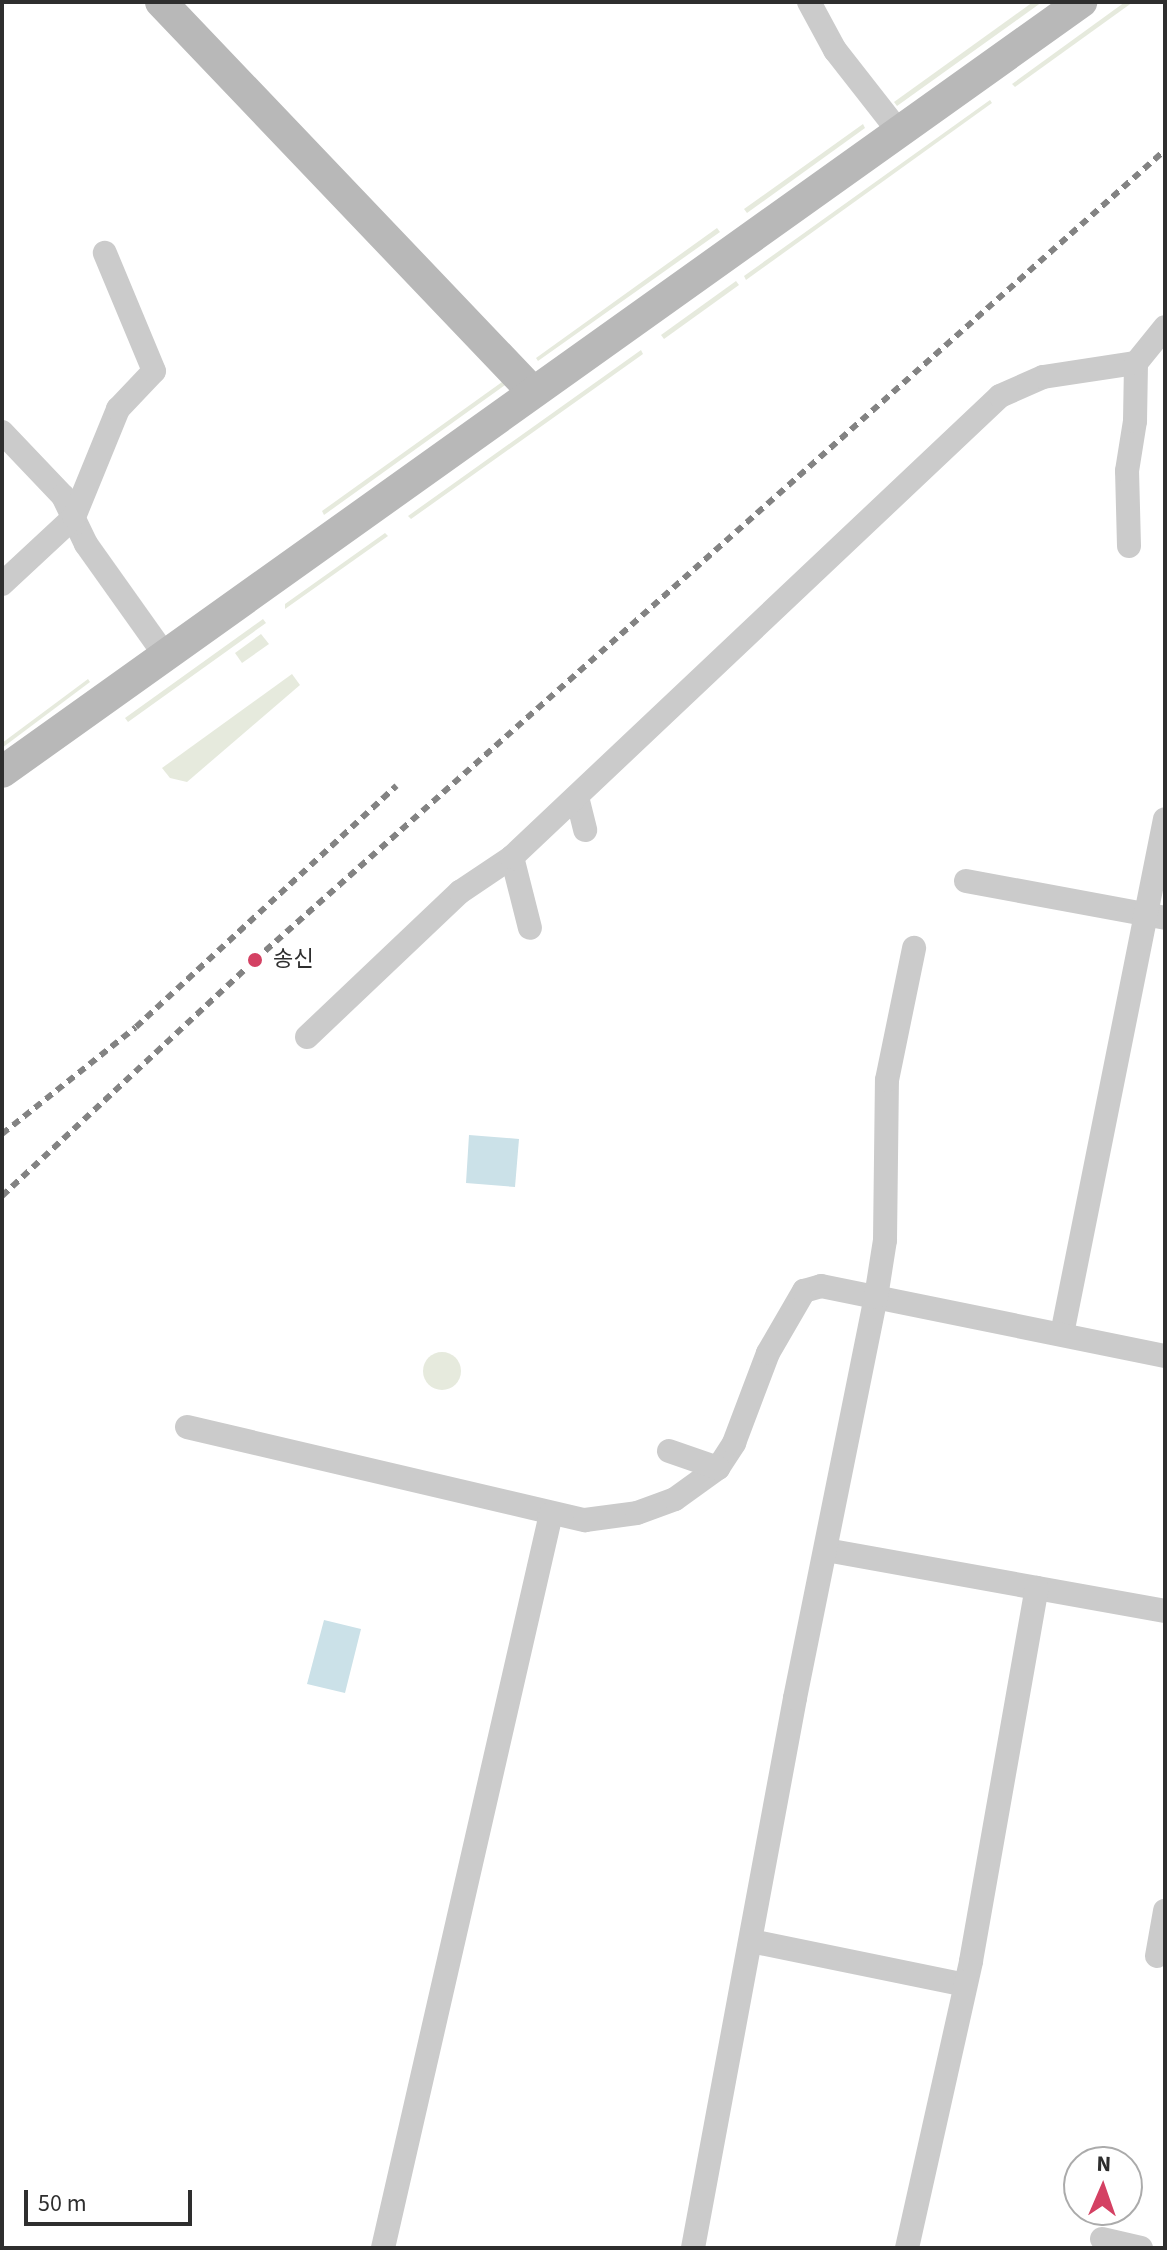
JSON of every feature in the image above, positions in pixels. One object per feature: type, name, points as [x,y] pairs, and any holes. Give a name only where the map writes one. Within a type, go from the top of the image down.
[{"type":"main road","points":[[161,2],[533,392]]},
{"type":"main road","points":[[2,772],[1081,2]]},
{"type":"street","points":[[809,2],[835,50],[899,132]]},
{"type":"street","points":[[2,584],[74,517],[118,409],[154,371],[105,253]]},
{"type":"street","points":[[1129,546],[1127,471],[1135,421],[1136,363],[1165,327]]},
{"type":"street","points":[[307,1037],[460,892],[512,857],[577,797],[1000,396],[1043,377],[1136,363]]},
{"type":"street","points":[[2,432],[37,463],[74,517],[86,544],[165,655]]},
{"type":"street","points":[[577,797],[585,830]]},
{"type":"street","points":[[1062,1334],[1155,916],[1165,819]]},
{"type":"street","points":[[512,857],[530,928]]},
{"type":"street","points":[[966,881],[1155,916]]},
{"type":"street","points":[[697,2247],[751,1941],[876,1297],[885,1240],[887,1080],[914,948]]},
{"type":"street","points":[[187,1427],[585,1520],[637,1513],[675,1499],[718,1468],[734,1443],[768,1353],[804,1291],[821,1286],[1165,1356]]},
{"type":"street","points":[[669,1451],[718,1468]]},
{"type":"street","points":[[383,2248],[429,2017],[551,1514]]},
{"type":"street","points":[[826,1550],[1165,1611]]},
{"type":"street","points":[[907,2248],[965,1985],[1037,1588]]},
{"type":"street","points":[[1157,1956],[1165,1911]]},
{"type":"street","points":[[751,1941],[965,1985]]},
{"type":"street","points":[[1102,2239],[1141,2248]]},
{"type":"shaded area","points":[[1033,2],[1042,2],[897,106],[894,102]]},
{"type":"shaded area","points":[[1125,2],[1133,2],[1015,87],[1012,84]]},
{"type":"shaded area","points":[[990,100],[992,103],[746,280],[744,276]]},
{"type":"shaded area","points":[[863,124],[865,128],[747,213],[744,209]]},
{"type":"shaded area","points":[[717,228],[720,232],[538,361],[536,358]]},
{"type":"shaded area","points":[[736,281],[739,285],[664,339],[661,335]]},
{"type":"shaded area","points":[[641,350],[643,354],[411,519],[408,516]]},
{"type":"shaded area","points":[[509,377],[512,380],[324,515],[322,511]]},
{"type":"shaded area","points":[[385,533],[388,536],[285,609],[285,604]]},
{"type":"shaded area","points":[[263,619],[266,623],[128,722],[125,718]]},
{"type":"shaded area","points":[[261,634],[269,644],[242,663],[235,653]]},
{"type":"shaded area","points":[[292,674],[300,685],[187,782],[170,778],[162,768]]},
{"type":"shaded area","points":[[88,679],[90,682],[2,748],[2,743]]},
{"type":"shaded area","points":[[442,1352],[456,1357],[461,1371],[456,1385],[442,1390],[428,1385],[423,1371],[428,1357]]},
{"type":"water","points":[[469,1135],[519,1139],[515,1187],[466,1183]]},
{"type":"water","points":[[324,1620],[361,1629],[345,1693],[307,1684]]},
{"type":"railway","points":[[2,1196],[255,960],[1165,150]]},
{"type":"railway","points":[[2,1134],[136,1027],[396,786]]},
{"type":"place","name":"송신","points":[[255,960]]}]
